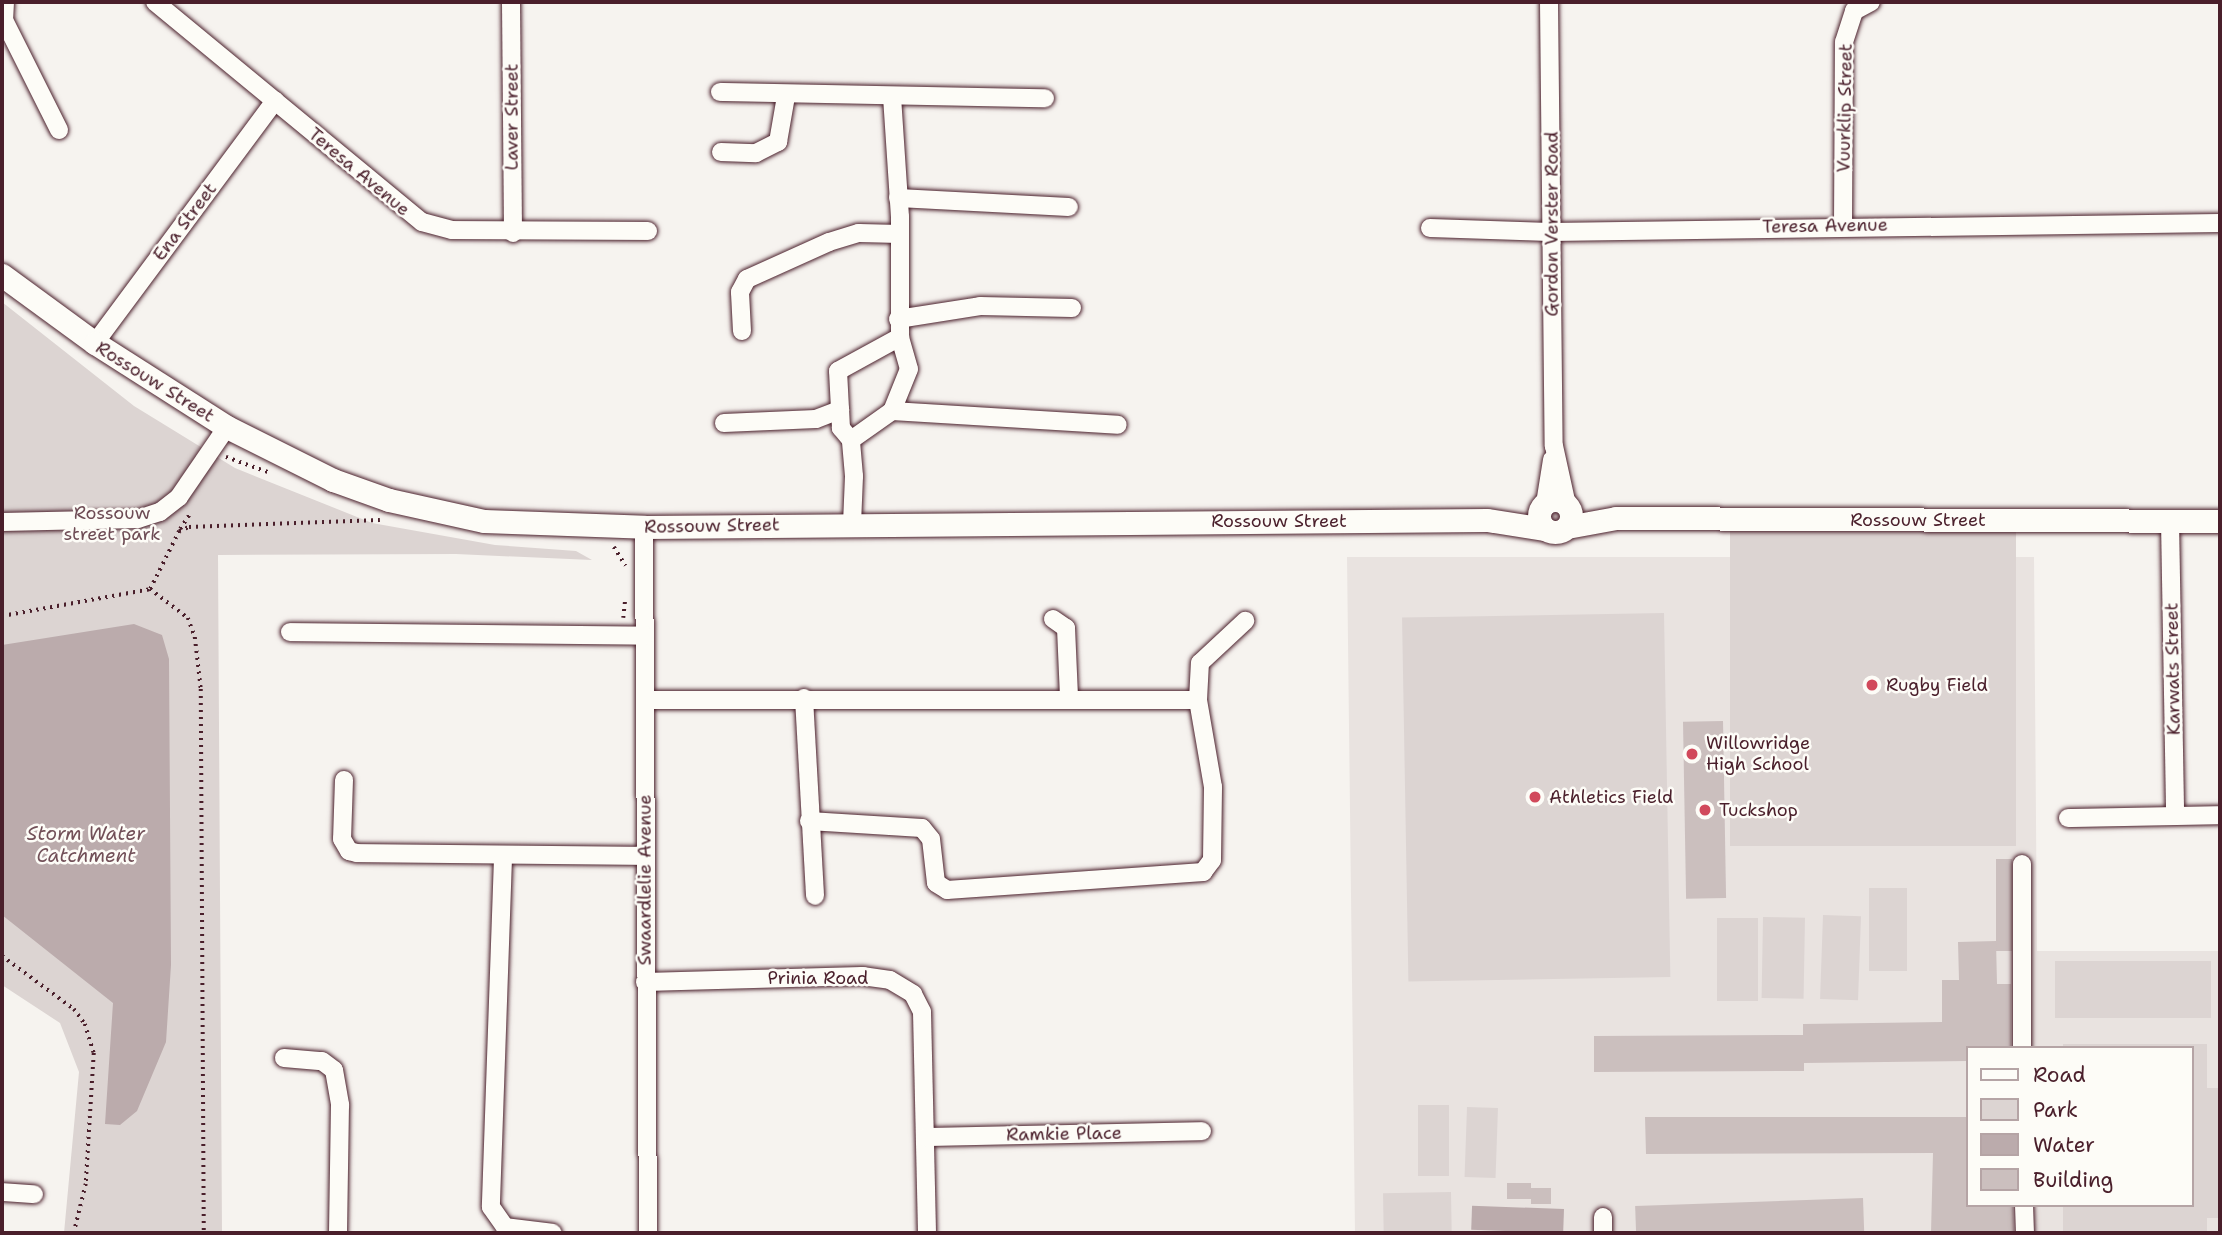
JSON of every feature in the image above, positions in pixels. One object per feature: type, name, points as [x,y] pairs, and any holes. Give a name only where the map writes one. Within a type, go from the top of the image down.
[{"type":"main road","name":"Rossouw Street","points":[[2,275],[95,343],[222,443],[433,512],[531,524],[644,527],[1487,520],[1556,514],[1616,518],[2220,521]]},
{"type":"street","points":[[5,2],[4,20],[59,130]]},
{"type":"street","name":"Teresa Avenue","points":[[155,2],[409,215],[452,230],[513,233],[648,231]]},
{"type":"street","name":"Laver Street","points":[[511,2],[513,233]]},
{"type":"street","name":"Gordon Verster Road","points":[[1549,2],[1550,232],[1556,514]]},
{"type":"street","name":"Vuurklip Street","points":[[1843,226],[1844,42],[1854,12],[1871,2]]},
{"type":"street","points":[[720,92],[786,96],[1045,97]]},
{"type":"street","points":[[721,152],[756,153],[778,142],[786,96]]},
{"type":"street","points":[[851,440],[892,411],[909,369],[899,328],[900,234],[892,96]]},
{"type":"street","name":"Ena Street","points":[[95,343],[275,101]]},
{"type":"street","points":[[898,198],[1069,207]]},
{"type":"street","name":"Teresa Avenue","points":[[1430,228],[1550,232],[2220,223]]},
{"type":"street","points":[[741,331],[740,292],[747,279],[829,242],[859,233],[900,234]]},
{"type":"street","points":[[852,524],[851,440],[841,428],[836,381],[842,366],[899,328],[980,306],[1072,308]]},
{"type":"street","points":[[724,423],[816,419],[840,410]]},
{"type":"street","points":[[892,411],[1118,425]]},
{"type":"street","points":[[2,522],[138,519],[160,512],[179,497],[222,443]]},
{"type":"street","name":"Karwats Street","points":[[2170,522],[2175,816]]},
{"type":"street","name":"Swaardlelie Avenue","points":[[644,527],[648,1233]]},
{"type":"street","points":[[1053,619],[1066,628],[1069,698]]},
{"type":"street","points":[[809,821],[922,828],[931,839],[936,883],[947,890],[1203,872],[1212,860],[1213,787],[1198,700],[1199,663],[1245,621]]},
{"type":"street","points":[[290,632],[645,636]]},
{"type":"street","points":[[804,698],[815,896]]},
{"type":"street","points":[[646,700],[1198,700]]},
{"type":"street","points":[[344,779],[342,839],[349,851],[503,858],[646,856]]},
{"type":"street","points":[[2068,818],[2220,815]]},
{"type":"street","points":[[503,858],[491,1207],[505,1227],[553,1233]]},
{"type":"street","points":[[2022,864],[2022,1046]]},
{"type":"street","name":"Prinia Road","points":[[645,982],[862,976],[903,985],[922,1012],[927,1233]]},
{"type":"street","points":[[284,1058],[322,1061],[334,1070],[340,1105],[338,1233]]},
{"type":"street","name":"Ramkie Place","points":[[926,1137],[1202,1131]]},
{"type":"street","points":[[2,1192],[34,1194]]},
{"type":"street","points":[[2024,1207],[2025,1233]]},
{"type":"path","points":[[219,467],[222,443],[273,474]]},
{"type":"path","points":[[150,589],[192,510]]},
{"type":"path","points":[[179,531],[390,519],[377,514]]},
{"type":"path","points":[[612,545],[622,554],[627,572]]},
{"type":"path","points":[[622,636],[626,585]]},
{"type":"path","points":[[2,616],[150,589],[187,618],[199,661],[206,1074],[204,1233]]},
{"type":"path","points":[[2,956],[74,1009],[85,1024],[94,1054],[86,1184],[74,1233]]},
{"type":"shaded area","name":"Willowridge High School","points":[[1347,557],[2034,557],[2037,951],[2220,951],[2220,1233],[1355,1233]]},
{"type":"green space","name":"Rossouw street park","points":[[2,302],[134,406],[235,468],[372,523],[495,545],[576,551],[592,560],[456,554],[218,555],[222,1233],[64,1233],[79,1072],[60,1023],[2,985]]},
{"type":"green space","name":"Rugby Field","points":[[1730,524],[2016,524],[2016,846],[1730,846]]},
{"type":"green space","name":"Athletics Field","points":[[1664,613],[1670,977],[1408,982],[1402,618]]},
{"type":"green space","points":[[1869,888],[1907,888],[1907,971],[1869,971]]},
{"type":"green space","points":[[1823,915],[1861,916],[1858,1000],[1820,999]]},
{"type":"green space","points":[[1763,917],[1805,918],[1804,999],[1762,998]]},
{"type":"green space","points":[[1717,918],[1758,918],[1758,1001],[1717,1001]]},
{"type":"green space","points":[[2055,961],[2211,961],[2211,1018],[2055,1018]]},
{"type":"green space","points":[[2207,1044],[2207,1088],[2220,1088],[2220,1218],[2207,1218],[2207,1233],[2063,1233],[2063,1207],[2194,1207],[2194,1046],[2063,1046]]},
{"type":"green space","points":[[1418,1105],[1449,1105],[1449,1176],[1418,1176]]},
{"type":"green space","points":[[1467,1107],[1498,1108],[1496,1178],[1465,1177]]},
{"type":"green space","points":[[1451,1192],[1452,1233],[1384,1233],[1383,1193]]},
{"type":"water","name":"Storm Water Catchment","points":[[134,624],[162,635],[169,659],[171,965],[166,1042],[137,1111],[120,1125],[105,1124],[113,1003],[2,915],[2,645]]},
{"type":"water","points":[[1472,1206],[1564,1209],[1563,1233],[1471,1230]]},
{"type":"building","name":"Tuckshop","points":[[1723,721],[1726,898],[1686,899],[1683,722]]},
{"type":"building","points":[[1996,859],[2012,859],[2012,951],[1996,951]]},
{"type":"building","points":[[1996,941],[1997,984],[2011,984],[2011,1046],[1966,1046],[1966,1061],[1804,1063],[1804,1071],[1594,1072],[1594,1036],[1803,1035],[1803,1024],[1942,1022],[1942,980],[1959,980],[1958,942]]},
{"type":"building","points":[[1645,1117],[1966,1117],[1966,1207],[2013,1207],[2014,1233],[1931,1233],[1933,1153],[1646,1154]]},
{"type":"building","points":[[1507,1183],[1531,1183],[1531,1199],[1507,1199]]},
{"type":"building","points":[[1531,1188],[1551,1188],[1551,1204],[1531,1204]]},
{"type":"building","points":[[1863,1198],[1864,1233],[1636,1233],[1635,1206]]},
{"type":"place","name":"Rugby Field","points":[[1872,685]]},
{"type":"place","name":"Willowridge High School","points":[[1692,754]]},
{"type":"place","name":"Athletics Field","points":[[1535,797]]},
{"type":"place","name":"Tuckshop","points":[[1705,810]]}]
